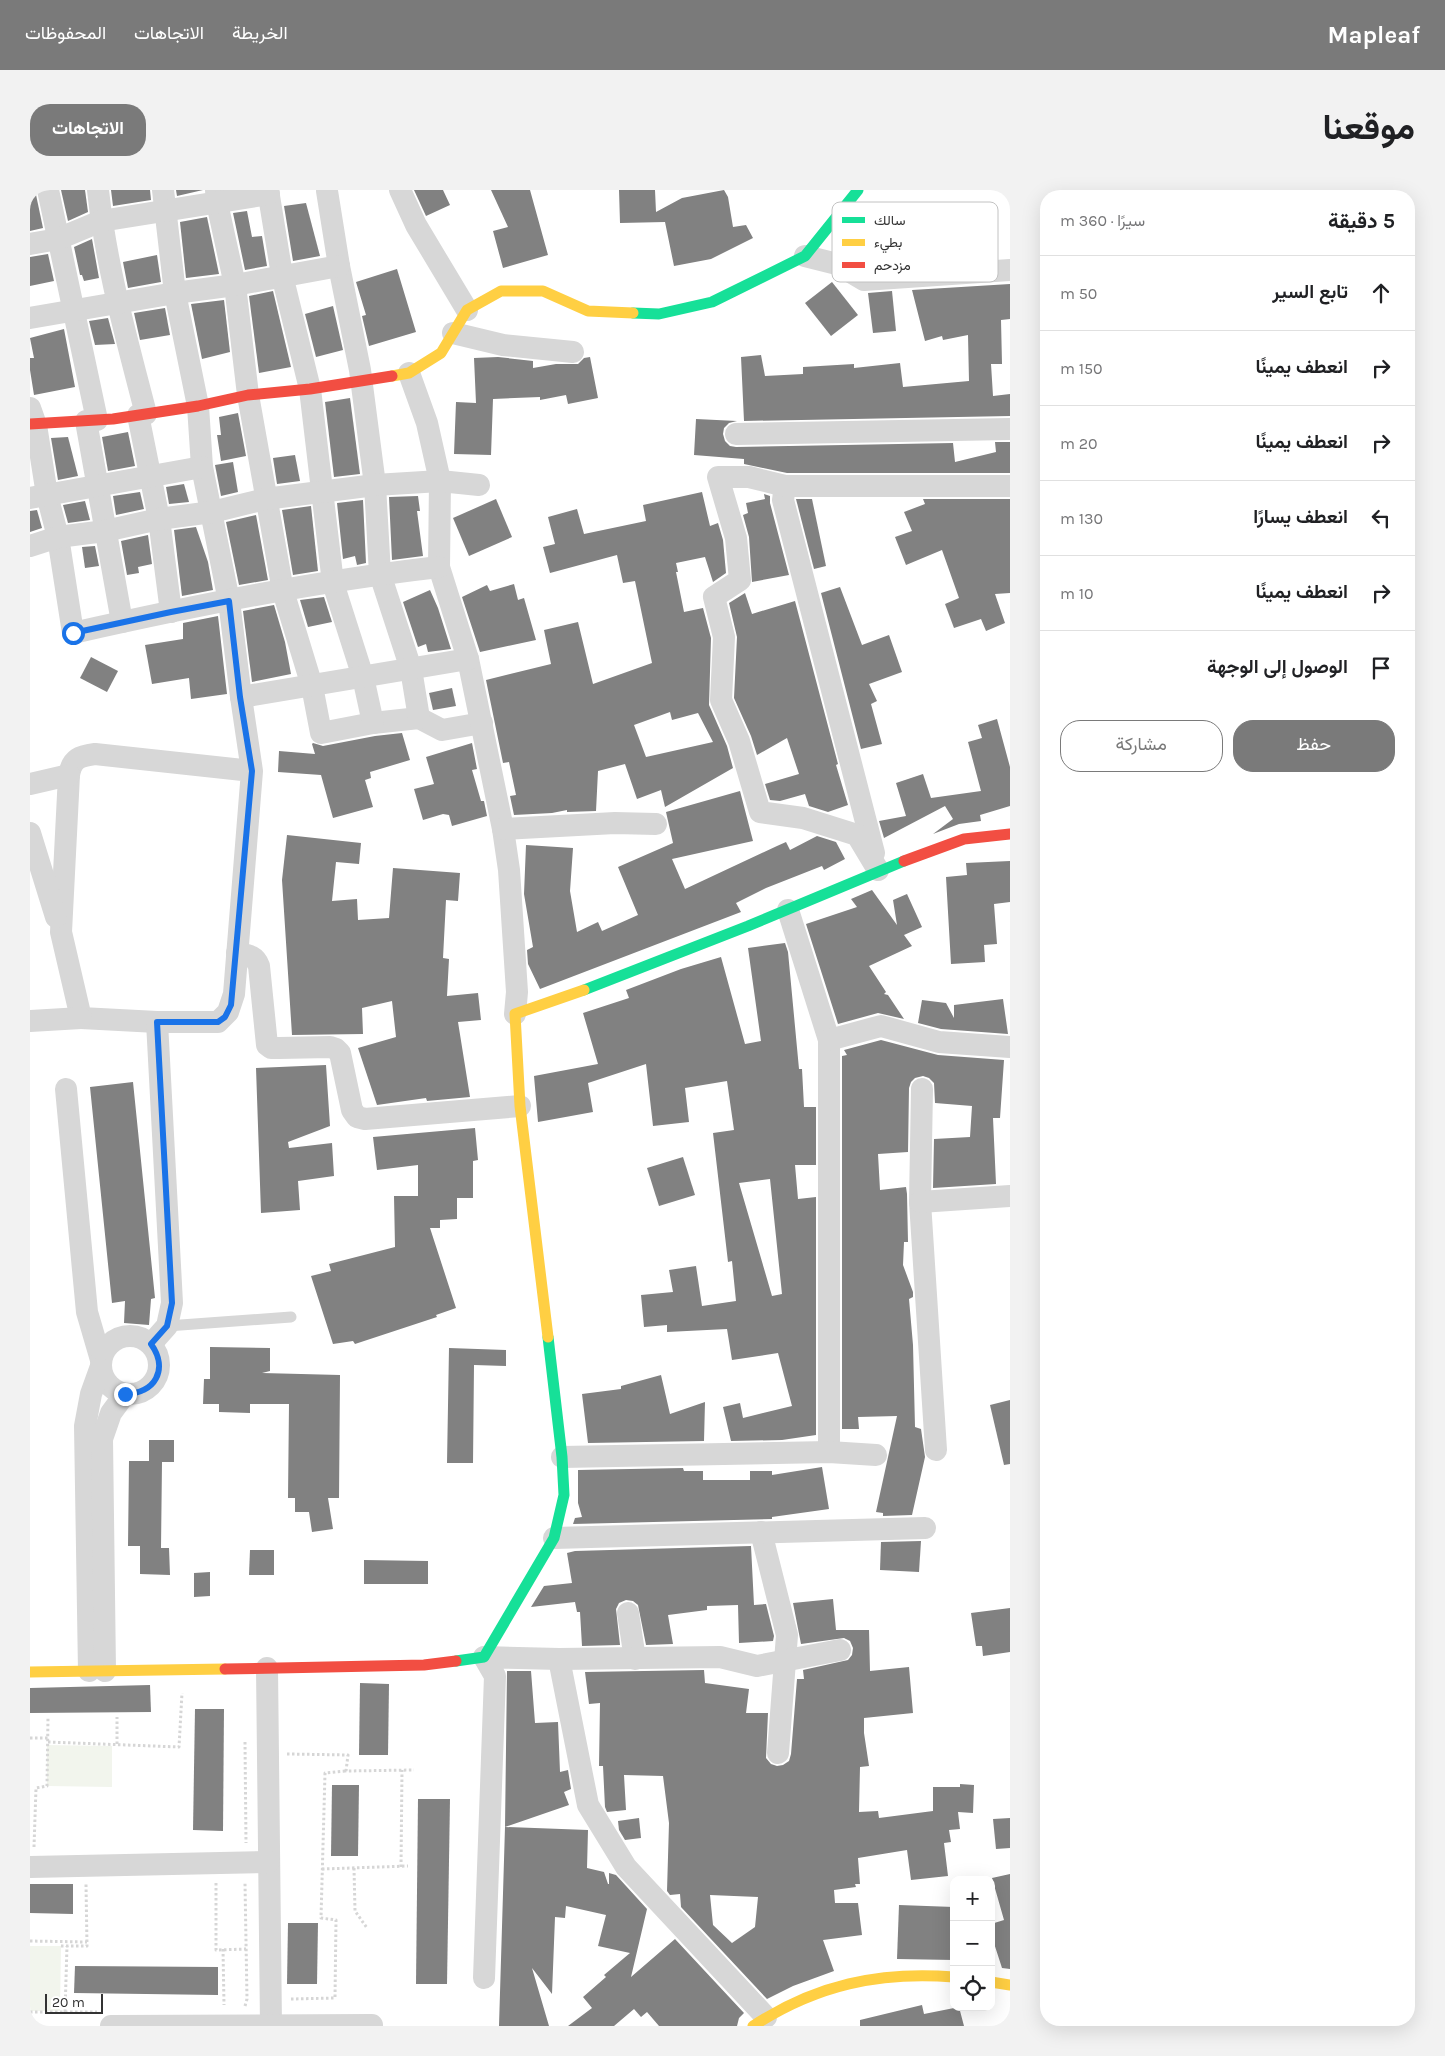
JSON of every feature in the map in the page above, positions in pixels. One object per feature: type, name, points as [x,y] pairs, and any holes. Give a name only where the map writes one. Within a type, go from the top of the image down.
[{"type":"street","points":[[48,190],[75,312],[92,421],[105,531],[122,622]]},
{"type":"street","points":[[98,190],[101,221],[117,303],[142,414],[159,519],[171,612]]},
{"type":"street","points":[[400,190],[416,225],[467,310]]},
{"type":"street","points":[[848,202],[858,190]]},
{"type":"street","points":[[327,191],[361,380],[375,485],[380,574],[411,669],[419,718]]},
{"type":"street","points":[[30,244],[58,239],[101,221],[164,200],[268,192],[282,275],[310,389],[333,583],[362,677],[373,723]]},
{"type":"street","points":[[217,196],[235,285],[248,395],[283,591],[312,686],[321,733],[373,723],[419,718],[442,730],[482,723]]},
{"type":"street","points":[[30,1021],[81,1018],[157,1022],[218,1022],[225,1017],[234,994],[252,771],[240,697],[229,601],[202,467],[198,406],[175,293],[164,200]]},
{"type":"street","points":[[439,567],[380,574],[283,591],[73,633],[58,537],[38,496],[32,419],[92,421],[198,406],[248,395],[310,389],[409,373],[441,353],[467,310],[501,291],[543,291],[588,311],[659,314],[712,302],[805,256],[832,222]]},
{"type":"street","points":[[805,256],[832,263]]},
{"type":"street","points":[[30,318],[75,312],[117,303],[235,285],[339,266]]},
{"type":"street","points":[[453,333],[503,345],[573,352]]},
{"type":"street","points":[[409,373],[427,423],[440,481],[439,567],[468,659],[510,870],[520,1106],[562,1457],[564,1494],[554,1538],[484,1657]]},
{"type":"street","points":[[736,434],[1010,428]]},
{"type":"street","points":[[38,496],[202,467]]},
{"type":"street","points":[[878,870],[857,835],[803,818],[760,812],[739,741],[721,700],[724,637],[714,598],[740,580],[736,538],[718,477],[749,477],[785,486],[1010,486]]},
{"type":"street","points":[[30,546],[58,537],[105,531],[159,519],[212,512],[265,498],[321,493],[375,485],[440,481],[479,485]]},
{"type":"street","points":[[785,486],[783,500],[878,870]]},
{"type":"street","points":[[240,697],[468,659]]},
{"type":"street","points":[[61,932],[69,775],[70,766],[74,760],[96,754],[252,771]]},
{"type":"street","points":[[30,784],[69,775]]},
{"type":"street","points":[[503,829],[615,822],[656,824]]},
{"type":"street","points":[[30,832],[61,932],[81,1018]]},
{"type":"street","points":[[515,1014],[576,993],[788,910],[878,870],[964,839],[1010,834]]},
{"type":"street","points":[[788,910],[828,1040],[829,1452]]},
{"type":"street","points":[[237,953],[257,959],[267,1045],[271,1048],[330,1047],[336,1049],[340,1053],[352,1110],[357,1117],[365,1119],[520,1106]]},
{"type":"street","points":[[151,1344],[167,1326],[172,1303],[157,1022]]},
{"type":"street","points":[[828,1040],[881,1026],[939,1042],[1010,1047]]},
{"type":"street","points":[[66,1089],[87,1312],[101,1364],[109,1385],[116,1391],[125,1394],[143,1391],[150,1386],[156,1378],[159,1360],[151,1344],[135,1336],[117,1338],[109,1343],[101,1364],[91,1394],[85,1426],[97,1671]]},
{"type":"street","points":[[922,1089],[920,1202],[936,1450]]},
{"type":"street","points":[[920,1202],[1010,1196],[1010,1190]]},
{"type":"street","points":[[97,1671],[102,1439],[111,1412],[125,1394]]},
{"type":"street","points":[[562,1457],[829,1452],[876,1455]]},
{"type":"street","points":[[554,1538],[925,1528]]},
{"type":"street","points":[[762,1532],[787,1635],[778,1753]]},
{"type":"street","points":[[628,1612],[635,1659]]},
{"type":"street","points":[[30,1672],[424,1665],[484,1657],[635,1659],[720,1656],[757,1666],[840,1650]]},
{"type":"street","points":[[484,1657],[494,1676],[484,1978]]},
{"type":"street","points":[[559,1659],[588,1805],[626,1867],[760,2021],[823,1990],[862,1980],[907,1974],[950,1977]]},
{"type":"street","points":[[268,1668],[271,2025]]},
{"type":"street","points":[[32,1859],[269,1862]]},
{"type":"street","points":[[995,1983],[1010,1985]]},
{"type":"street","points":[[111,2026],[233,2021],[271,2025],[372,2025]]},
{"type":"lane","points":[[167,1326],[291,1318]]},
{"type":"path","points":[[30,1738],[179,1747],[181,1692],[190,1693]]},
{"type":"path","points":[[32,1859],[36,1788],[47,1786],[48,1717]]},
{"type":"path","points":[[117,1717],[117,1744]]},
{"type":"path","points":[[245,1741],[246,1847]]},
{"type":"path","points":[[268,1754],[348,1755],[346,1771]]},
{"type":"path","points":[[401,1867],[402,1770]]},
{"type":"path","points":[[245,1875],[247,1999],[335,1998],[336,1920],[320,1918],[325,1773],[414,1770]]},
{"type":"path","points":[[322,1869],[408,1866]]},
{"type":"path","points":[[354,1868],[354,1911],[367,1928]]},
{"type":"path","points":[[216,1874],[216,1950],[246,1949]]},
{"type":"path","points":[[61,1946],[87,1946],[86,1884]]},
{"type":"path","points":[[30,1941],[87,1942]]},
{"type":"path","points":[[65,2012],[67,1946]]},
{"type":"path","points":[[224,1950],[233,2021]]},
{"type":"shaded area","points":[[47,1745],[112,1746],[112,1787],[47,1786]]},
{"type":"shaded area","points":[[30,1946],[61,1946],[60,2011],[30,2011]]},
{"type":"building","points":[[30,190],[35,190],[43,228],[30,231]]},
{"type":"building","points":[[61,190],[85,190],[88,212],[68,221]]},
{"type":"building","points":[[111,190],[150,190],[151,200],[113,206]]},
{"type":"building","points":[[176,190],[203,190],[177,196]]},
{"type":"building","points":[[414,190],[443,190],[450,205],[426,216]]},
{"type":"building","points":[[491,190],[530,190],[548,255],[503,268],[493,231],[508,227]]},
{"type":"building","points":[[619,190],[655,190],[656,212],[682,198],[724,190],[728,197],[733,227],[746,225],[753,238],[711,259],[674,266],[665,222],[620,223]]},
{"type":"building","points":[[306,203],[320,256],[293,261],[284,206]]},
{"type":"building","points":[[247,211],[252,237],[262,236],[267,266],[245,270],[233,213]]},
{"type":"building","points":[[207,217],[219,274],[186,278],[180,222]]},
{"type":"building","points":[[92,239],[99,278],[84,281],[82,275],[80,275],[74,247]]},
{"type":"building","points":[[48,254],[54,281],[30,286],[30,257]]},
{"type":"building","points":[[157,255],[161,282],[128,288],[123,262]]},
{"type":"building","points":[[397,269],[416,332],[369,346],[362,316],[366,315],[356,282]]},
{"type":"building","points":[[832,282],[858,315],[831,336],[805,303]]},
{"type":"building","points":[[1010,284],[1010,319],[1001,320],[1002,364],[991,364],[993,396],[1010,394],[1010,416],[744,421],[741,357],[761,355],[765,376],[803,374],[803,367],[854,364],[854,368],[900,363],[903,387],[969,381],[968,335],[943,340],[942,336],[925,341],[912,290]]},
{"type":"building","points":[[273,291],[291,367],[259,373],[249,296]]},
{"type":"building","points":[[892,291],[896,331],[873,333],[868,293]]},
{"type":"building","points":[[224,300],[230,352],[202,359],[191,304]]},
{"type":"building","points":[[333,306],[343,350],[316,357],[305,314]]},
{"type":"building","points":[[165,308],[170,335],[140,340],[134,313]]},
{"type":"building","points":[[108,318],[115,344],[95,345],[89,321]]},
{"type":"building","points":[[64,329],[75,387],[34,395],[30,358],[34,358],[30,338]]},
{"type":"building","points":[[498,357],[533,361],[533,368],[556,364],[578,364],[584,358],[590,357],[598,398],[568,404],[566,395],[540,400],[540,397],[493,399],[491,455],[454,454],[456,402],[476,403],[474,358]]},
{"type":"building","points":[[350,398],[360,474],[334,477],[325,402]]},
{"type":"building","points":[[238,413],[246,456],[221,461],[217,435],[221,435],[219,417]]},
{"type":"building","points":[[696,419],[737,421],[729,423],[724,428],[723,434],[725,441],[730,446],[736,447],[953,443],[955,462],[996,452],[995,442],[1010,442],[1010,473],[787,473],[744,464],[744,459],[694,455]]},
{"type":"building","points":[[128,432],[135,466],[108,471],[102,437]]},
{"type":"building","points":[[68,437],[78,476],[58,480],[51,438]]},
{"type":"building","points":[[295,455],[300,481],[277,484],[273,458]]},
{"type":"building","points":[[233,462],[238,492],[221,496],[215,465]]},
{"type":"building","points":[[184,484],[189,502],[169,504],[166,487]]},
{"type":"building","points":[[140,492],[144,509],[116,515],[113,496]]},
{"type":"building","points":[[702,492],[710,526],[718,523],[723,540],[726,573],[713,582],[705,557],[676,563],[678,572],[676,572],[684,612],[703,608],[711,638],[709,705],[727,746],[733,768],[665,807],[661,790],[637,799],[625,764],[598,771],[596,811],[567,812],[567,810],[552,813],[514,815],[510,796],[516,795],[509,762],[503,763],[486,680],[551,664],[544,630],[578,622],[593,684],[652,663],[635,581],[623,583],[617,555],[550,573],[543,547],[555,544],[548,517],[577,509],[584,534],[646,521],[643,505]],"holes":[[[670,712],[672,720],[698,713],[713,742],[646,757],[634,725]]]},
{"type":"building","points":[[764,494],[770,496],[770,503],[789,575],[752,582],[749,537],[743,515],[748,513],[746,503],[765,499]]},
{"type":"building","points":[[418,496],[420,511],[417,511],[423,556],[392,560],[389,497]]},
{"type":"building","points":[[496,499],[512,537],[469,556],[453,518]]},
{"type":"building","points":[[796,499],[812,499],[826,566],[814,569]]},
{"type":"building","points":[[923,499],[1010,499],[1010,593],[995,594],[1005,623],[986,631],[981,619],[954,628],[945,604],[959,598],[942,550],[906,565],[895,537],[912,531],[904,512],[925,504]]},
{"type":"building","points":[[363,500],[366,563],[357,565],[355,556],[343,559],[337,503]]},
{"type":"building","points":[[85,501],[90,520],[68,523],[63,505]]},
{"type":"building","points":[[311,506],[318,571],[293,575],[282,510]]},
{"type":"building","points":[[37,510],[42,528],[30,532],[30,511]]},
{"type":"building","points":[[256,515],[268,580],[239,585],[226,522]]},
{"type":"building","points":[[196,527],[208,562],[213,590],[182,596],[174,530]]},
{"type":"building","points":[[148,535],[152,564],[138,567],[139,573],[127,575],[121,541]]},
{"type":"building","points":[[95,546],[99,566],[85,568],[82,547]]},
{"type":"building","points":[[514,584],[518,600],[524,598],[536,640],[480,652],[462,597],[487,585],[490,591]]},
{"type":"building","points":[[840,587],[862,645],[889,635],[902,672],[869,684],[877,701],[871,704],[882,744],[861,749],[821,593]]},
{"type":"building","points":[[430,590],[438,608],[451,649],[428,652],[426,644],[418,647],[403,602]]},
{"type":"building","points":[[745,593],[752,614],[795,601],[838,764],[836,765],[848,805],[828,812],[809,806],[805,794],[780,801],[770,800],[765,784],[799,774],[787,738],[757,755],[751,736],[734,698],[737,637],[729,603]]},
{"type":"building","points":[[324,597],[332,622],[308,627],[300,600]]},
{"type":"building","points":[[274,605],[285,642],[291,674],[252,682],[243,611]]},
{"type":"building","points":[[218,616],[227,694],[191,699],[189,678],[152,684],[145,645],[183,639],[183,623]]},
{"type":"building","points":[[91,657],[118,671],[107,692],[80,678]]},
{"type":"building","points":[[452,688],[456,706],[433,710],[429,693]]},
{"type":"building","points":[[997,719],[1010,767],[1010,806],[980,815],[981,821],[959,824],[933,834],[953,819],[945,806],[884,838],[879,821],[906,816],[896,783],[923,774],[931,798],[981,791],[968,742],[982,738],[978,725]]},
{"type":"building","points":[[402,733],[410,760],[370,772],[371,778],[365,780],[373,807],[333,818],[321,775],[278,772],[279,751],[315,754],[313,743],[323,746]]},
{"type":"building","points":[[472,743],[477,769],[472,770],[481,801],[484,801],[487,816],[452,826],[449,815],[443,814],[423,820],[414,789],[434,784],[426,757]]},
{"type":"building","points":[[740,791],[753,841],[672,859],[685,889],[786,842],[790,850],[817,836],[836,842],[845,859],[824,870],[822,866],[766,888],[736,903],[741,912],[540,989],[528,964],[527,950],[533,947],[524,894],[526,845],[573,848],[570,891],[577,932],[598,922],[602,931],[638,915],[618,867],[673,843],[666,812]]},
{"type":"building","points":[[287,835],[361,843],[359,864],[336,862],[332,901],[357,899],[358,920],[389,918],[393,868],[460,873],[458,901],[446,900],[443,958],[449,959],[447,996],[478,993],[481,1020],[458,1022],[470,1097],[427,1101],[426,1098],[377,1105],[358,1048],[396,1037],[392,1001],[362,1008],[363,1034],[292,1035],[282,880]]},
{"type":"building","points":[[1010,861],[1010,902],[994,904],[997,944],[984,945],[985,962],[951,964],[946,877],[967,875],[966,863]]},
{"type":"building","points":[[872,890],[897,925],[893,900],[907,894],[922,927],[904,935],[912,946],[869,966],[886,992],[884,994],[888,995],[904,1019],[878,1013],[838,1024],[806,924],[857,907],[851,899]]},
{"type":"building","points":[[785,943],[788,952],[799,1069],[802,1069],[804,1107],[816,1107],[816,1165],[795,1165],[798,1199],[816,1197],[816,1435],[782,1440],[731,1441],[723,1407],[740,1403],[743,1418],[792,1406],[778,1353],[732,1360],[727,1329],[667,1332],[667,1325],[644,1327],[641,1295],[673,1292],[669,1270],[696,1266],[702,1306],[736,1301],[732,1261],[728,1262],[713,1133],[734,1130],[727,1081],[685,1088],[689,1122],[653,1126],[646,1064],[588,1083],[593,1112],[538,1122],[534,1076],[598,1064],[583,1013],[629,998],[626,990],[681,969],[721,957],[745,1044],[761,1041],[748,948]],"holes":[[[770,1179],[782,1294],[772,1296],[739,1183]]]},
{"type":"building","points":[[1003,999],[1008,1034],[941,1029],[918,1023],[922,1000],[946,1003],[954,1018],[954,1005]]},
{"type":"building","points":[[881,1040],[938,1055],[1004,1060],[1000,1118],[993,1118],[996,1184],[933,1188],[934,1139],[970,1137],[972,1106],[935,1103],[934,1083],[929,1078],[923,1076],[915,1078],[909,1088],[908,1152],[878,1154],[880,1190],[906,1187],[907,1194],[908,1242],[904,1242],[903,1265],[913,1292],[913,1297],[909,1299],[913,1345],[915,1427],[921,1429],[925,1457],[912,1515],[883,1516],[883,1513],[876,1512],[897,1416],[858,1417],[859,1429],[842,1429],[842,1056],[847,1055],[844,1050]]},
{"type":"building","points":[[326,1065],[330,1126],[288,1142],[289,1148],[332,1143],[334,1176],[298,1181],[300,1210],[261,1213],[256,1068]]},
{"type":"building","points":[[133,1082],[155,1298],[151,1299],[149,1325],[124,1323],[125,1301],[112,1303],[90,1087]]},
{"type":"building","points":[[475,1128],[478,1160],[473,1161],[473,1198],[457,1198],[457,1219],[440,1220],[440,1228],[430,1228],[456,1308],[436,1315],[437,1317],[355,1344],[353,1341],[333,1344],[311,1276],[331,1271],[329,1264],[395,1247],[394,1196],[418,1196],[418,1165],[377,1170],[373,1137]]},
{"type":"building","points":[[683,1157],[695,1195],[659,1206],[647,1168]]},
{"type":"building","points":[[210,1347],[270,1348],[270,1371],[262,1373],[340,1375],[339,1498],[328,1498],[333,1529],[312,1532],[309,1512],[295,1512],[295,1498],[288,1498],[289,1404],[250,1404],[250,1413],[219,1412],[219,1404],[203,1404],[204,1379],[210,1379]]},
{"type":"building","points":[[449,1348],[506,1350],[506,1366],[474,1365],[473,1463],[447,1463]]},
{"type":"building","points":[[661,1375],[670,1414],[705,1402],[704,1441],[588,1443],[582,1394],[621,1389],[621,1386]]},
{"type":"building","points":[[1010,1400],[1010,1464],[1004,1465],[990,1405]]},
{"type":"building","points":[[149,1440],[174,1440],[174,1462],[162,1462],[161,1548],[169,1548],[170,1575],[140,1574],[140,1546],[128,1546],[129,1461],[149,1461]]},
{"type":"building","points":[[822,1467],[829,1509],[772,1517],[772,1519],[573,1524],[575,1518],[582,1517],[578,1503],[578,1470],[683,1468],[684,1471],[703,1471],[703,1480],[750,1480],[750,1471],[772,1471],[772,1475]]},
{"type":"building","points":[[921,1541],[919,1572],[880,1570],[881,1542]]},
{"type":"building","points":[[751,1546],[754,1605],[766,1604],[774,1636],[773,1641],[739,1643],[738,1605],[707,1606],[707,1610],[668,1615],[673,1644],[646,1645],[638,1605],[633,1601],[626,1600],[619,1603],[616,1609],[620,1645],[582,1646],[580,1612],[577,1612],[575,1602],[531,1607],[544,1586],[572,1583],[567,1553],[575,1551]]},
{"type":"building","points":[[250,1550],[274,1550],[274,1575],[249,1575]]},
{"type":"building","points":[[364,1560],[428,1561],[428,1584],[364,1584]]},
{"type":"building","points":[[210,1572],[210,1596],[194,1597],[194,1573]]},
{"type":"building","points":[[833,1599],[836,1630],[869,1630],[870,1671],[909,1667],[913,1713],[864,1718],[864,1733],[869,1766],[860,1767],[859,1812],[878,1811],[879,1818],[933,1811],[933,1787],[960,1787],[960,1784],[974,1785],[973,1813],[958,1812],[960,1829],[949,1830],[951,1842],[944,1843],[948,1876],[911,1880],[907,1850],[858,1858],[860,1884],[855,1884],[856,1887],[834,1890],[835,1903],[858,1903],[862,1935],[823,1940],[834,1971],[793,1986],[767,1999],[681,1907],[680,1894],[670,1895],[667,1891],[669,1823],[663,1776],[624,1775],[626,1810],[607,1812],[605,1807],[603,1766],[599,1766],[600,1703],[589,1704],[585,1672],[704,1670],[705,1683],[749,1689],[746,1713],[768,1713],[766,1758],[771,1764],[783,1765],[789,1761],[791,1754],[797,1679],[804,1679],[803,1670],[848,1660],[852,1655],[853,1648],[850,1641],[844,1638],[801,1644],[793,1603]],"holes":[[[710,1895],[758,1897],[755,1927],[732,1943],[713,1925]]]},
{"type":"building","points":[[1010,1608],[1010,1652],[983,1656],[982,1646],[976,1646],[971,1613]]},
{"type":"building","points":[[507,1671],[531,1671],[535,1723],[558,1722],[560,1772],[568,1770],[571,1789],[564,1792],[569,1805],[505,1827]]},
{"type":"building","points":[[360,1683],[389,1684],[388,1755],[359,1755]]},
{"type":"building","points":[[150,1685],[151,1712],[30,1713],[30,1688]]},
{"type":"building","points":[[195,1709],[224,1709],[223,1831],[193,1830]]},
{"type":"building","points":[[332,1785],[359,1785],[358,1856],[331,1856]]},
{"type":"building","points":[[418,1799],[450,1799],[447,1984],[416,1984]]},
{"type":"building","points":[[639,1818],[641,1838],[625,1840],[619,1830],[618,1821]]},
{"type":"building","points":[[1010,1818],[1010,1848],[996,1849],[993,1819]]},
{"type":"building","points":[[505,1827],[588,1830],[587,1868],[604,1872],[608,1884],[609,1873],[616,1875],[647,1909],[631,1977],[675,1939],[744,2013],[739,2018],[737,2026],[659,2026],[647,2012],[641,2017],[634,2009],[614,2026],[568,2026],[592,2008],[583,1997],[606,1977],[604,1975],[630,1953],[598,1946],[606,1915],[566,1906],[565,1918],[555,1917],[552,1994],[532,1968],[549,2026],[499,2026]]},
{"type":"building","points":[[1010,1874],[1010,1969],[1002,1968],[995,1946],[995,1923],[1004,1920],[995,1888],[995,1877]]},
{"type":"building","points":[[30,1884],[73,1884],[73,1914],[30,1913]]},
{"type":"building","points":[[899,1905],[950,1907],[950,1960],[897,1959]]},
{"type":"building","points":[[288,1923],[318,1923],[317,1984],[287,1984]]},
{"type":"building","points":[[75,1966],[218,1967],[218,1995],[74,1993]]},
{"type":"building","points":[[922,2005],[924,2014],[950,2009],[950,2011],[960,2011],[964,2026],[860,2026],[860,2020]]},
{"type":"traffic: fast","points":[[848,202],[858,190]]},
{"type":"traffic: fast","points":[[633,313],[659,314],[712,302],[805,256],[832,222]]},
{"type":"traffic: fast","points":[[584,990],[748,926],[904,861]]},
{"type":"traffic: fast","points":[[456,1661],[484,1657],[554,1538],[564,1495],[562,1457],[548,1337]]},
{"type":"traffic: slow","points":[[392,376],[409,373],[441,353],[467,310],[501,291],[543,291],[588,311],[633,313]]},
{"type":"traffic: slow","points":[[548,1337],[520,1106],[515,1014],[584,990]]},
{"type":"traffic: slow","points":[[30,1672],[225,1669]]},
{"type":"traffic: slow","points":[[753,2026],[800,2000],[849,1984],[900,1976],[950,1977]]},
{"type":"traffic: slow","points":[[995,1983],[1010,1985]]},
{"type":"traffic: jam","points":[[30,424],[113,419],[198,406],[248,395],[310,389],[392,376]]},
{"type":"traffic: jam","points":[[904,861],[964,839],[1010,834]]},
{"type":"traffic: jam","points":[[225,1669],[424,1665],[456,1661]]},
{"type":"route","points":[[73,633],[229,601],[240,697],[252,771],[234,994],[231,1005],[225,1017],[218,1022],[157,1022],[172,1303],[171,1315],[167,1326],[151,1344],[159,1360],[156,1378],[143,1391],[125,1394]]}]
